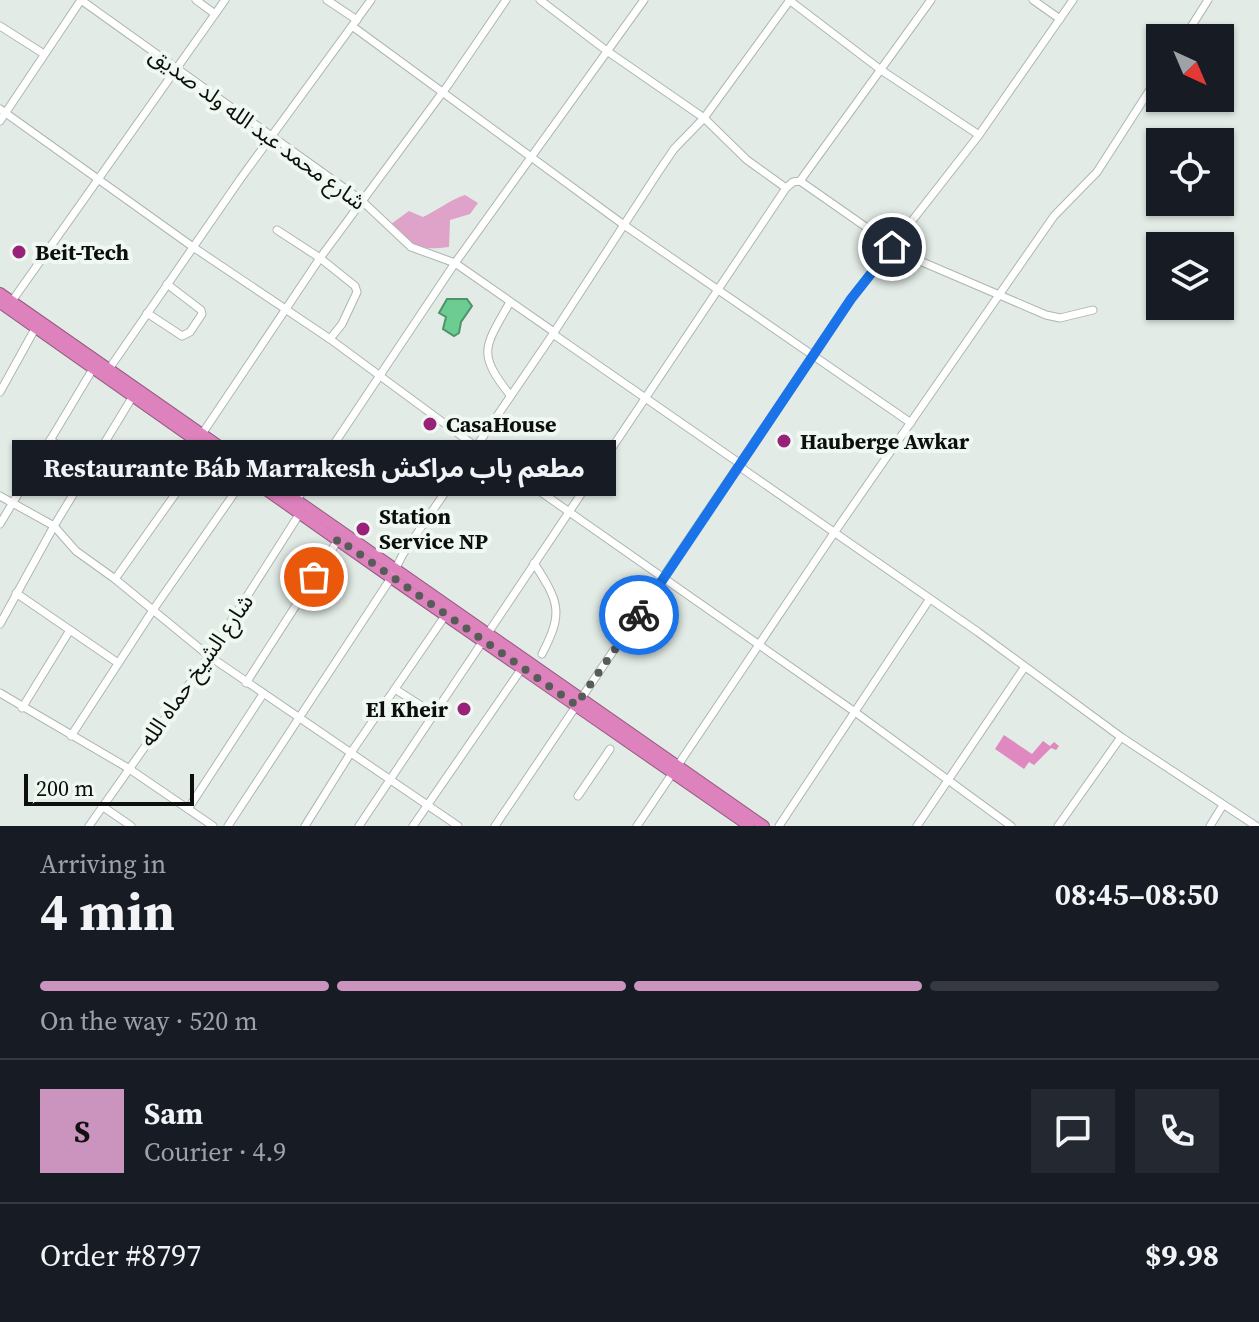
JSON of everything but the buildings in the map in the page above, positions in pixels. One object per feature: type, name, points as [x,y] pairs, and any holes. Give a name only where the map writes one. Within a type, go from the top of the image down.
[{"type":"highway","points":[[0,293],[296,501],[445,616],[486,637],[522,668],[579,702]]},
{"type":"highway","points":[[0,303],[300,513],[486,637],[674,769],[749,826]]},
{"type":"highway","points":[[674,769],[764,826]]},
{"type":"street","points":[[0,121],[3,111],[81,0]]},
{"type":"street","name":"شارع محمد عبد الله ولد صديق","points":[[81,0],[361,200],[411,247],[455,263],[1121,737],[1256,826]]},
{"type":"street","points":[[196,0],[215,14]]},
{"type":"street","points":[[12,301],[225,0]]},
{"type":"street","points":[[327,0],[442,92],[530,157],[911,423]]},
{"type":"street","points":[[109,369],[270,137],[371,0]]},
{"type":"street","points":[[202,434],[320,258],[506,0]]},
{"type":"street","points":[[540,0],[704,118],[747,160],[786,188]]},
{"type":"street","points":[[296,501],[455,263],[644,0]]},
{"type":"street","points":[[228,826],[475,446],[674,149],[704,118],[789,0],[881,70],[979,135]]},
{"type":"street","points":[[800,181],[931,0]]},
{"type":"street","points":[[1033,0],[1060,19]]},
{"type":"street","points":[[495,826],[665,579],[851,299],[979,135],[1073,0]]},
{"type":"street","points":[[1193,24],[1208,0]]},
{"type":"street","points":[[0,26],[44,54]]},
{"type":"street","points":[[637,826],[834,533],[1054,216],[1097,172],[1146,96]]},
{"type":"street","points":[[3,111],[285,312],[330,339],[475,446],[855,712],[1011,826]]},
{"type":"street","points":[[359,826],[568,511],[793,182],[800,181],[892,247],[921,263],[1046,315],[1060,318],[1093,310]]},
{"type":"street","points":[[277,230],[355,286],[357,292],[342,324],[330,339]]},
{"type":"street","points":[[147,313],[182,336],[190,332],[202,314],[201,310],[167,284]]},
{"type":"street","points":[[510,302],[486,352],[492,372],[510,395]]},
{"type":"street","points":[[0,392],[36,327]]},
{"type":"street","points":[[0,524],[94,367]]},
{"type":"street","points":[[0,624],[54,526],[133,396]]},
{"type":"street","points":[[50,440],[91,465]]},
{"type":"street","points":[[115,579],[208,448]]},
{"type":"street","points":[[71,736],[153,610],[247,475]]},
{"type":"street","points":[[0,496],[54,526],[76,551],[246,683],[458,826]]},
{"type":"street","name":"شارع الشيخ حماه الله","points":[[89,826],[209,656],[300,513]]},
{"type":"street","points":[[246,683],[338,539]]},
{"type":"street","points":[[534,563],[553,592],[556,609],[556,628],[542,654]]},
{"type":"street","points":[[16,593],[118,663]]},
{"type":"street","points":[[779,826],[929,600]]},
{"type":"street","points":[[305,826],[350,754],[445,616]]},
{"type":"street","points":[[22,708],[70,630]]},
{"type":"street","points":[[413,826],[522,668]]},
{"type":"street","points":[[917,826],[1024,668]]},
{"type":"street","points":[[395,689],[434,714]]},
{"type":"street","points":[[0,693],[128,768],[213,826]]},
{"type":"street","points":[[188,809],[263,694]]},
{"type":"street","points":[[1058,826],[1121,737]]},
{"type":"street","points":[[578,796],[610,749]]},
{"type":"street","points":[[1210,826],[1223,805]]},
{"type":"street","points":[[102,806],[131,826]]},
{"type":"shaded area","points":[[465,195],[478,203],[470,214],[450,220],[449,247],[416,245],[391,224],[409,211],[423,217]]},
{"type":"shaded area","points":[[447,299],[467,299],[472,306],[461,322],[459,333],[454,336],[443,329],[446,317],[439,313]]},
{"type":"shaded area","points":[[1004,735],[1032,754],[1043,741],[1050,746],[1054,742],[1059,746],[1056,750],[1051,748],[1034,765],[1029,762],[1024,769],[995,749]]},
{"type":"way so far","points":[[314,577],[338,539],[576,705],[639,615]]},
{"type":"place","name":"Beit-Tech","points":[[19,252]]},
{"type":"place","name":"CasaHouse","points":[[430,424]]},
{"type":"place","name":"Hauberge Awkar","points":[[784,441]]},
{"type":"place","name":"Station Service NP","points":[[363,529]]},
{"type":"place","name":"Restaurante Báb Marrakesh مطعم باب مراكش","points":[[314,577]]},
{"type":"place","name":"El Kheir","points":[[464,709]]},
{"type":"route","points":[[639,615],[851,299],[892,247]]}]
